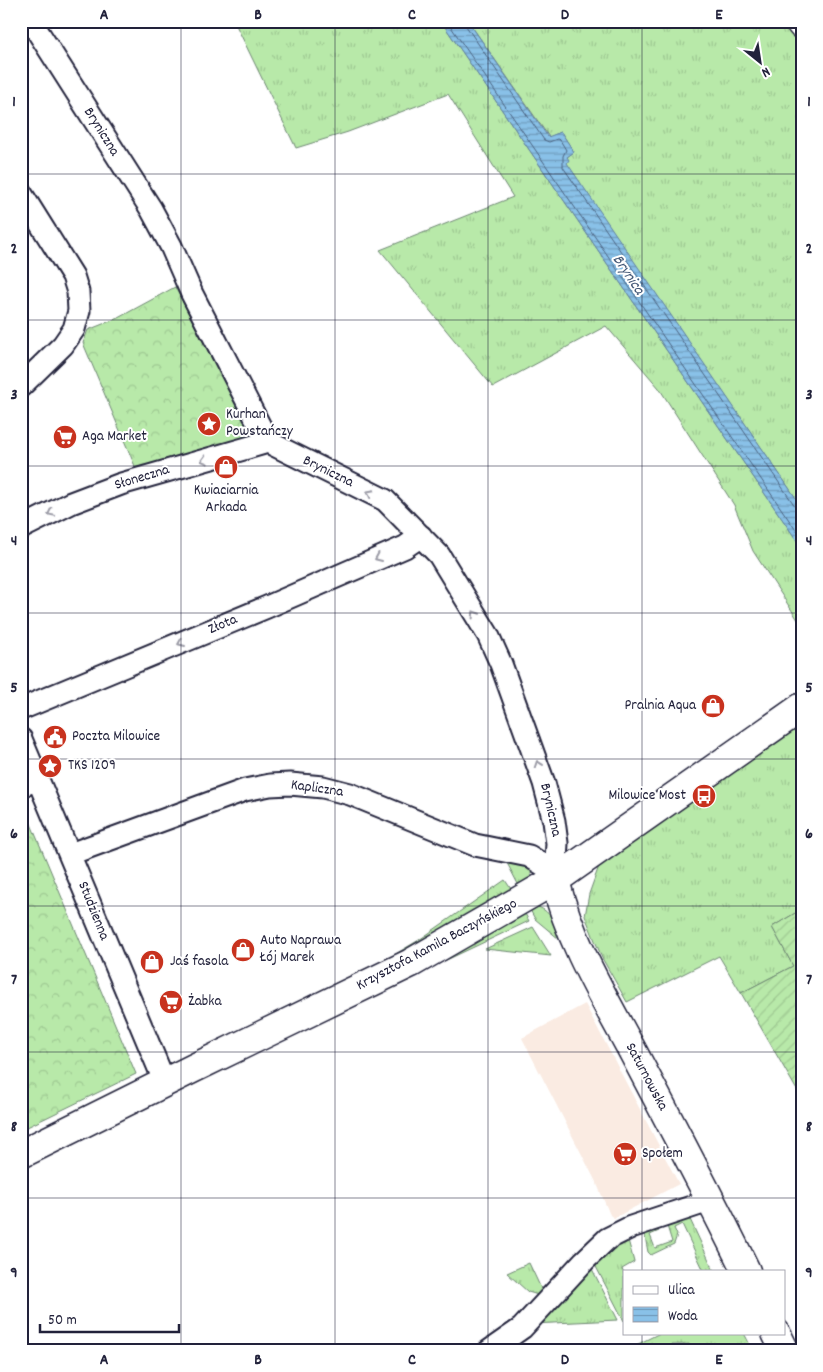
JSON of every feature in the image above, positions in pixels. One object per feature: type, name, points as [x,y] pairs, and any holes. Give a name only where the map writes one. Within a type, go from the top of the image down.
[{"type":"street","name":"Bryniczna","points":[[31,21],[151,210],[171,246],[192,294],[268,442],[385,500],[439,555],[488,636],[501,664],[534,752],[554,821],[558,852],[555,880]]},
{"type":"street","points":[[799,21],[802,25]]},
{"type":"street","points":[[21,193],[74,276],[78,292],[79,311],[74,329],[63,345],[21,386]]},
{"type":"street","name":"Słoneczna","points":[[21,528],[71,504],[120,484],[268,442]]},
{"type":"street","name":"Złota","points":[[21,709],[285,599],[405,547],[422,536]]},
{"type":"street","name":"Krzysztofa Kamila Baczyńskiego","points":[[21,1154],[411,963],[555,880],[802,707]]},
{"type":"street","name":"Studzienna","points":[[21,739],[30,782],[70,854],[165,1083]]},
{"type":"street","name":"Kapliczna","points":[[70,854],[245,790],[270,785],[290,784],[323,787],[350,794],[475,845],[529,856],[545,866],[555,880]]},
{"type":"street","name":"Saturnowska","points":[[555,880],[560,900],[582,955],[712,1200],[746,1270]]},
{"type":"street","points":[[489,1351],[522,1328],[607,1239],[632,1227],[712,1200]]},
{"type":"street","points":[[776,1334],[785,1351]]},
{"type":"shaded area","points":[[585,1004],[679,1184],[614,1218],[610,1215],[597,1184],[522,1038]]},
{"type":"green space","points":[[234,21],[441,21],[802,548],[802,626],[753,551],[734,505],[659,388],[606,326],[493,387],[380,250],[513,197],[448,94],[348,132],[296,148]]},
{"type":"green space","points":[[468,21],[787,21],[802,41],[802,507],[566,163],[567,157],[574,152],[561,132],[549,137]]},
{"type":"green space","points":[[175,287],[253,437],[137,471],[83,343],[88,330],[118,318]]},
{"type":"green space","points":[[802,725],[802,909],[772,927],[793,966],[741,993],[719,956],[627,1002],[602,958],[585,916],[589,894],[599,866]]},
{"type":"green space","points":[[21,805],[23,805],[136,1074],[21,1130]]},
{"type":"green space","points":[[506,861],[527,866],[531,870],[531,880],[520,888]]},
{"type":"green space","points":[[505,880],[513,892],[452,929],[372,968],[419,940]]},
{"type":"green space","points":[[538,907],[543,909],[553,919],[561,937],[559,939],[535,919],[529,908]]},
{"type":"green space","points":[[802,909],[802,1099],[741,993],[793,966],[772,927]]},
{"type":"green space","points":[[523,910],[529,921],[385,989]]},
{"type":"green space","points":[[533,927],[551,956],[485,949]]},
{"type":"green space","points":[[688,1215],[714,1270],[704,1270],[682,1224],[674,1228],[677,1235],[674,1244],[651,1255],[648,1252],[644,1231],[656,1227],[659,1231],[650,1235],[655,1248],[672,1242],[667,1226]]},
{"type":"green space","points":[[628,1240],[634,1262],[622,1269],[623,1319],[592,1259]]},
{"type":"green space","points":[[529,1263],[545,1297],[528,1292],[507,1273]]},
{"type":"green space","points":[[589,1263],[618,1320],[532,1324]]},
{"type":"green space","points":[[658,1334],[744,1334],[753,1351],[690,1351],[689,1344],[671,1345],[671,1351],[639,1351],[636,1345]]},
{"type":"water","name":"Brynica","points":[[441,21],[468,21],[548,137],[561,132],[574,152],[567,157],[569,160],[567,163],[802,507],[802,548]]},
{"type":"place","name":"Kurhan Powstańczy","points":[[209,424]]},
{"type":"place","name":"Aga Market","points":[[65,437]]},
{"type":"place","name":"Kwiaciarnia Arkada","points":[[226,467]]},
{"type":"place","name":"Pralnia Aqua","points":[[713,706]]},
{"type":"place","name":"Poczta Milowice","points":[[55,737]]},
{"type":"place","name":"TKS 1209","points":[[50,766]]},
{"type":"place","name":"Milowice Most","points":[[704,796]]},
{"type":"place","name":"Auto Naprawa Łój Marek","points":[[243,950]]},
{"type":"place","name":"Jaś fasola","points":[[152,962]]},
{"type":"place","name":"Żabka","points":[[171,1002]]},
{"type":"place","name":"Społem","points":[[625,1154]]}]
